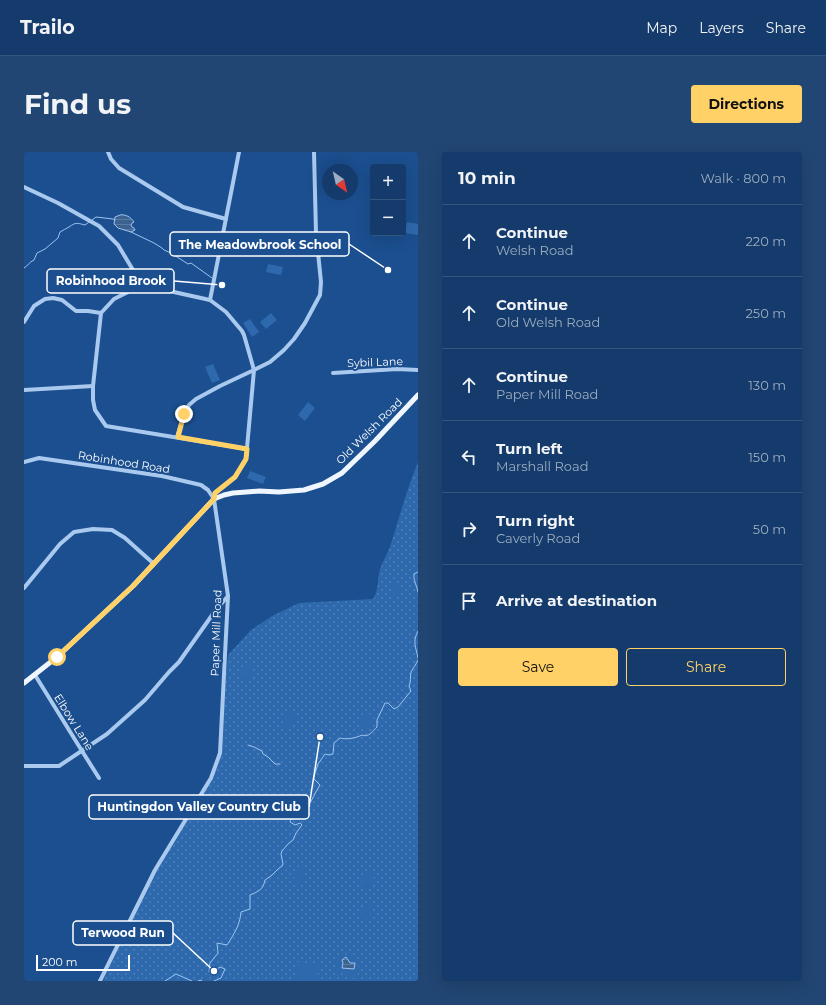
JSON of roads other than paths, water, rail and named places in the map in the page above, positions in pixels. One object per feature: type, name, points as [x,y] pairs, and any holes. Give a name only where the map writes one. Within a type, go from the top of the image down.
[{"type":"main road","name":"Old Welsh Road","points":[[24,683],[68,647],[133,586],[214,499],[233,493],[304,490],[323,484],[342,473],[375,441],[418,395]]},
{"type":"street","points":[[108,152],[111,159],[119,168],[183,207],[226,219]]},
{"type":"street","points":[[210,300],[239,152]]},
{"type":"street","points":[[178,437],[184,414],[189,405],[196,399],[220,386],[270,362],[294,339],[305,323],[320,295],[316,232],[314,152]]},
{"type":"street","points":[[24,187],[58,202],[95,223],[118,245],[142,285]]},
{"type":"street","points":[[214,499],[215,493],[235,477],[246,459],[247,449],[254,370],[242,331],[226,312],[210,300],[142,285],[114,299],[101,313],[93,386],[95,410],[106,426],[247,449]]},
{"type":"street","points":[[24,322],[34,306],[45,299],[54,298],[62,300],[76,311],[88,310],[101,313]]},
{"type":"street","name":"Sybil Lane","points":[[333,373],[398,369],[418,370]]},
{"type":"street","points":[[24,390],[93,386]]},
{"type":"street","name":"Robinhood Road","points":[[24,462],[39,458],[162,476],[202,485],[208,490],[214,499]]},
{"type":"street","name":"Paper Mill Road","points":[[100,981],[152,875],[211,778],[220,753],[228,596],[214,499]]},
{"type":"street","points":[[24,588],[60,544],[74,532],[92,529],[112,530],[125,538],[154,564]]},
{"type":"street","points":[[24,766],[59,766],[107,734],[145,700],[179,662],[215,611],[228,596]]},
{"type":"street","name":"Elbow Lane","points":[[35,675],[100,778]]},
{"type":"waterway","points":[[92,220],[96,217],[115,220]]},
{"type":"waterway","points":[[24,268],[34,260],[37,253],[45,249],[58,238],[60,232],[75,224],[78,223],[85,225],[89,222]]},
{"type":"waterway","points":[[131,232],[154,243],[188,264],[191,263],[212,278]]},
{"type":"waterway","points":[[418,572],[414,574],[418,592]]},
{"type":"waterway","points":[[418,631],[415,641],[418,658]]},
{"type":"waterway","points":[[214,981],[221,978],[225,969],[220,967],[209,972],[210,963],[218,953],[217,943],[227,945],[238,925],[241,912],[250,909],[250,895],[260,890],[265,880],[282,866],[282,851],[293,840],[302,825],[300,823],[295,825],[290,822],[297,812],[302,809],[304,810],[308,806],[320,785],[314,779],[318,764],[325,754],[333,754],[334,743],[340,738],[348,739],[362,735],[366,736],[372,732],[377,727],[377,720],[385,703],[388,703],[394,709],[398,707],[411,691],[409,686],[411,672],[418,660]]},
{"type":"waterway","points":[[248,745],[262,751],[263,754],[275,764],[280,764]]},
{"type":"waterway","points":[[165,981],[176,974],[192,981]]},
{"type":"waterway","points":[[198,981],[202,981]]},
{"type":"place","name":"The Meadowbrook School","points":[[388,270]]},
{"type":"place","name":"Robinhood Brook","points":[[222,285]]},
{"type":"place","name":"Huntingdon Valley Country Club","points":[[320,737]]},
{"type":"place","name":"Terwood Run","points":[[214,971]]}]
